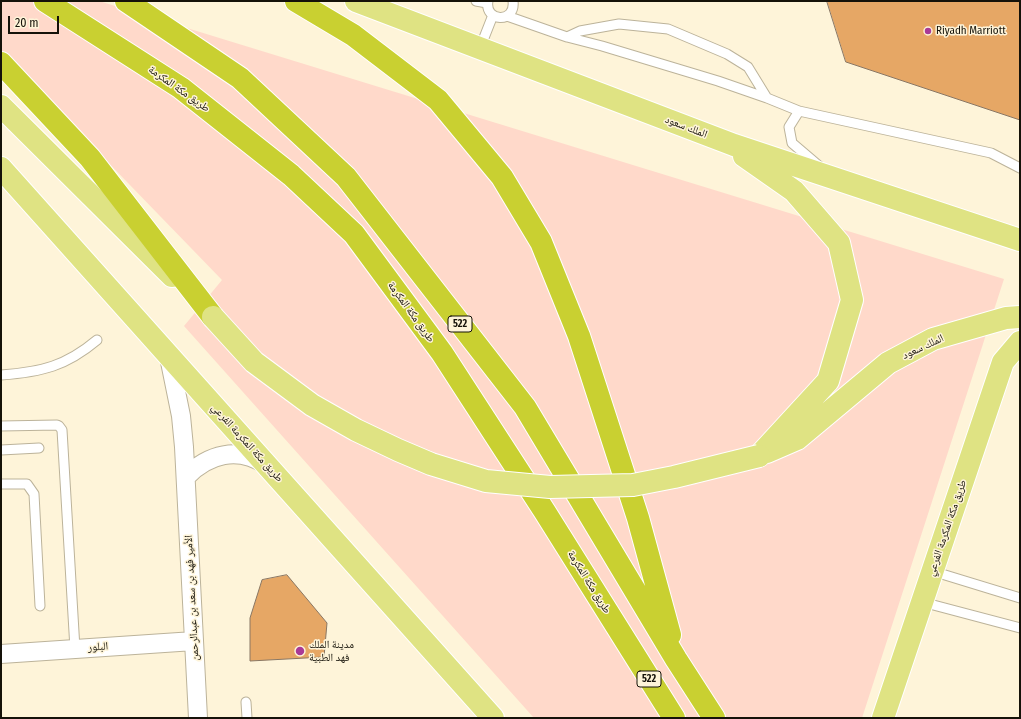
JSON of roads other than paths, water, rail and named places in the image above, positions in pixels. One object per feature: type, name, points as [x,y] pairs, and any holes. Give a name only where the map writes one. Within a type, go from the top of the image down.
[{"type":"highway","name":"طريق مكة المكرمة","points":[[45,1],[181,88],[291,175],[354,234],[442,353],[545,512],[673,718]]},
{"type":"highway","name":"522","points":[[126,1],[240,78],[346,177],[525,407],[676,659],[714,718]]},
{"type":"highway","points":[[296,1],[353,35],[438,100],[502,177],[541,242],[579,336],[638,518],[676,659]]},
{"type":"highway","points":[[1,63],[90,158],[213,317]]},
{"type":"main road","name":"الملك سعود","points":[[356,1],[724,142],[1020,240]]},
{"type":"main road","name":"الملك سعود","points":[[1,106],[213,317],[254,362],[312,405],[356,430],[431,464],[486,481],[550,487],[633,485],[674,477],[759,456],[796,439],[888,363],[933,339],[1006,318],[1020,317]]},
{"type":"main road","points":[[724,142],[794,191],[839,243],[852,300],[828,381],[759,456]]},
{"type":"main road","name":"طريق مكة المكرمة الفرعي","points":[[1,168],[494,718]]},
{"type":"main road","name":"طريق مكة المكرمة الفرعي","points":[[883,718],[1003,362],[1020,342]]},
{"type":"street","name":"الأمير فهد بن سعد بن عبدالرحمن","points":[[169,357],[181,416],[186,477],[198,718]]},
{"type":"street","points":[[186,477],[194,468],[204,462],[214,457],[226,454],[249,456],[270,468]]},
{"type":"street","name":"البلور","points":[[1,654],[194,640]]},
{"type":"lane","points":[[476,1],[488,2],[489,12],[497,18],[507,16],[511,12],[513,1]]},
{"type":"lane","points":[[480,48],[493,15]]},
{"type":"lane","points":[[507,16],[567,37],[718,81],[799,111],[991,153],[1020,168]]},
{"type":"lane","points":[[567,37],[580,30],[619,24],[668,29],[727,54],[748,67],[767,98]]},
{"type":"lane","points":[[799,111],[789,127],[792,143],[832,178]]},
{"type":"lane","points":[[1,375],[28,373],[59,364],[83,352],[97,340]]},
{"type":"lane","points":[[1,426],[57,425],[62,430],[75,649]]},
{"type":"lane","points":[[1,450],[39,448]]},
{"type":"lane","points":[[1,484],[27,484],[34,494],[40,606]]},
{"type":"lane","points":[[932,571],[1020,598]]},
{"type":"lane","points":[[922,602],[1020,628]]},
{"type":"lane","points":[[246,702],[247,718]]},
{"type":"place","name":"Riyadh Marriott","points":[[928,31]]},
{"type":"place","name":"مدينة الملك فهد الطبية","points":[[300,651]]}]
